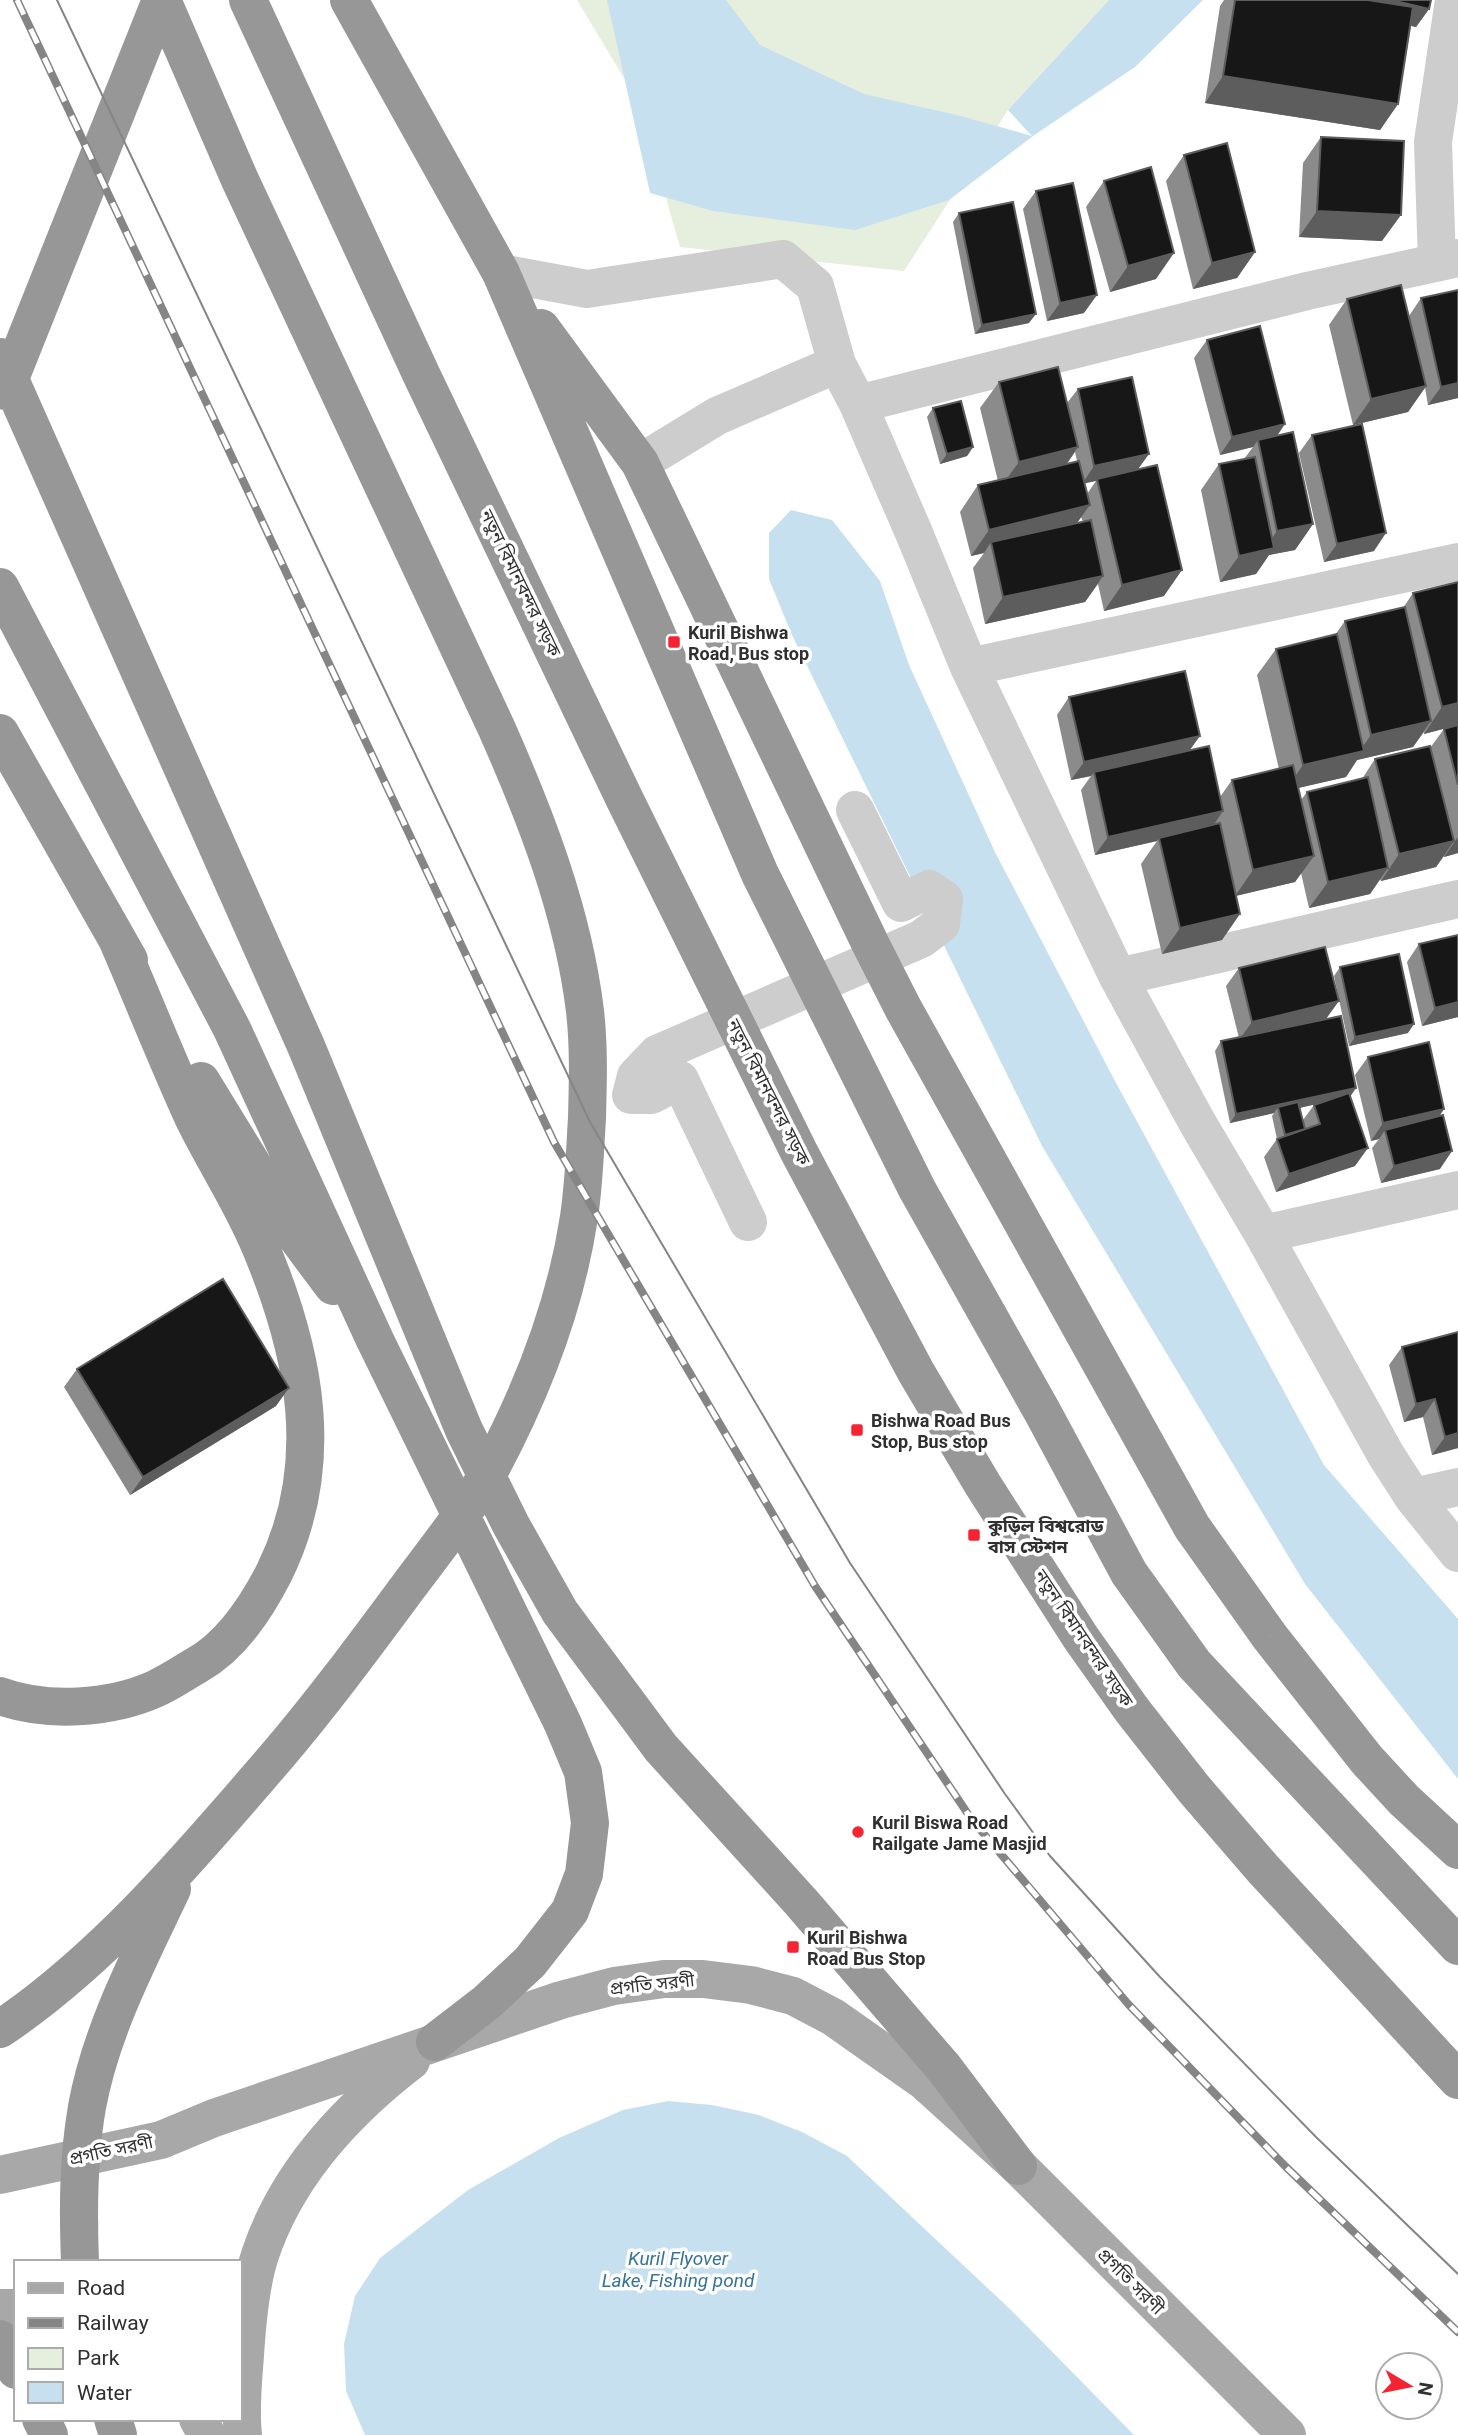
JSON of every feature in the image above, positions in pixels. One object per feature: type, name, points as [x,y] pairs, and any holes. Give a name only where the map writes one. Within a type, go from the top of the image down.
[{"type":"highway","points":[[0,403],[161,0]]},
{"type":"highway","points":[[0,2029],[70,1974],[128,1921],[185,1862],[322,1703],[462,1514],[489,1471],[537,1370],[568,1271],[580,1203],[585,1151],[589,1059],[584,1008],[563,908],[546,850],[519,779],[246,193],[161,0]]},
{"type":"highway","name":"নতুন বিমানবন্দর সড়ক","points":[[248,0],[422,376],[631,812],[799,1152],[916,1372],[982,1485],[1081,1638],[1132,1710],[1194,1789],[1263,1869],[1458,2080]]},
{"type":"highway","points":[[349,0],[501,273],[760,874],[917,1189],[1044,1413],[1129,1573],[1194,1664],[1458,1947]]},
{"type":"highway","points":[[501,273],[640,463],[870,943],[962,1115],[1192,1527],[1296,1670],[1367,1760],[1404,1800],[1458,1850]]},
{"type":"highway","points":[[0,357],[306,1046],[464,1430],[511,1525],[560,1612],[661,1748],[802,1902],[944,2068],[1018,2166]]},
{"type":"highway","points":[[0,587],[232,1029],[375,1340],[563,1724],[583,1772],[590,1823],[584,1874],[570,1911],[530,1962],[487,2002],[435,2042]]},
{"type":"highway","points":[[0,733],[117,939],[298,1239],[375,1340]]},
{"type":"highway","points":[[0,1696],[14,1701],[62,1706],[111,1703],[155,1689],[201,1662],[233,1636],[262,1596],[286,1549],[299,1499],[306,1452],[305,1400],[294,1339],[260,1245],[195,1120],[117,939]]},
{"type":"highway","points":[[80,2260],[78,2200],[87,2105],[108,2030],[185,1862]]},
{"type":"highway","points":[[0,2339],[14,2365]]},
{"type":"main road","name":"প্রগতি সরণী","points":[[0,2175],[161,2140],[214,2118],[435,2042],[561,2000],[614,1986],[677,1979],[704,1979],[751,1985],[793,1996],[833,2017],[924,2081],[1018,2166],[1287,2435]]},
{"type":"main road","points":[[242,2404],[247,2326],[259,2256],[286,2193],[332,2134],[373,2090],[435,2042]]},
{"type":"street","points":[[858,404],[1307,291],[1448,260],[1433,142],[1454,0]]},
{"type":"street","points":[[501,273],[587,289],[783,259],[815,286],[837,365],[858,404],[969,667],[1118,977],[1386,1455],[1413,1497],[1458,1553]]},
{"type":"street","points":[[640,463],[717,416],[837,365]]},
{"type":"street","points":[[969,667],[1458,562]]},
{"type":"street","points":[[748,1222],[680,1080],[651,1095],[631,1095],[636,1076],[657,1055],[921,939],[941,924],[944,899],[929,889],[901,903],[855,810]]},
{"type":"street","points":[[1118,977],[1458,900]]},
{"type":"street","points":[[1263,1234],[1458,1190]]},
{"type":"street","points":[[1413,1497],[1458,1487]]},
{"type":"green space","points":[[577,0],[1109,0],[1008,110],[904,271],[680,247],[639,103]]},
{"type":"water","points":[[607,0],[726,0],[760,45],[864,94],[961,116],[1032,136],[1008,110],[1109,0],[1203,0],[1135,67],[1033,136],[949,200],[855,230],[713,211],[650,193]]},
{"type":"water","points":[[791,510],[832,520],[880,581],[909,665],[995,852],[1115,1081],[1324,1465],[1458,1619],[1458,1779],[1305,1584],[1042,1146],[792,635],[769,579],[769,533]]},
{"type":"water","name":"Kuril Flyover Lake, Fishing pond","points":[[668,2101],[712,2105],[759,2115],[802,2132],[847,2156],[1011,2310],[1134,2435],[365,2435],[346,2391],[344,2344],[355,2296],[380,2258],[468,2190],[559,2138],[623,2110]]},
{"type":"building","points":[[1235,0],[1368,0],[1413,7],[1398,104],[1223,76]]},
{"type":"building","points":[[1391,0],[1431,0],[1429,9]]},
{"type":"building","points":[[1321,137],[1404,141],[1401,215],[1317,211]]},
{"type":"building","points":[[1227,143],[1255,252],[1212,263],[1184,155]]},
{"type":"building","points":[[1151,167],[1174,253],[1128,266],[1104,181]]},
{"type":"building","points":[[1073,183],[1097,295],[1060,303],[1036,191]]},
{"type":"building","points":[[1013,202],[1036,314],[982,325],[959,213]]},
{"type":"building","points":[[1401,285],[1426,386],[1371,399],[1347,299]]},
{"type":"building","points":[[1458,290],[1458,383],[1441,387],[1421,298]]},
{"type":"building","points":[[1260,326],[1285,424],[1232,437],[1207,340]]},
{"type":"building","points":[[1058,367],[1078,447],[1019,462],[999,382]]},
{"type":"building","points":[[1132,377],[1149,454],[1094,466],[1078,389]]},
{"type":"building","points":[[961,401],[973,447],[947,454],[933,408]]},
{"type":"building","points":[[1362,424],[1386,533],[1337,544],[1312,435]]},
{"type":"building","points":[[1293,432],[1313,524],[1277,531],[1258,440]]},
{"type":"building","points":[[1255,457],[1274,548],[1239,556],[1219,464]]},
{"type":"building","points":[[1079,461],[1090,505],[989,530],[978,485]]},
{"type":"building","points":[[1157,465],[1182,570],[1122,585],[1097,479]]},
{"type":"building","points":[[1091,520],[1103,576],[1003,597],[991,542]]},
{"type":"building","points":[[1458,582],[1458,703],[1442,707],[1413,593]]},
{"type":"building","points":[[1405,607],[1431,721],[1371,735],[1345,621]]},
{"type":"building","points":[[1337,634],[1364,751],[1303,765],[1276,649]]},
{"type":"building","points":[[1185,671],[1200,736],[1084,762],[1069,697]]},
{"type":"building","points":[[1458,725],[1458,785],[1444,729]]},
{"type":"building","points":[[1209,746],[1223,811],[1108,837],[1094,772]]},
{"type":"building","points":[[1430,746],[1454,841],[1399,854],[1375,759]]},
{"type":"building","points":[[1293,765],[1314,856],[1253,870],[1232,780]]},
{"type":"building","points":[[1368,777],[1388,868],[1328,882],[1307,792]]},
{"type":"building","points":[[1220,823],[1240,914],[1180,928],[1159,838]]},
{"type":"building","points":[[1458,935],[1458,1002],[1435,1008],[1419,944]]},
{"type":"building","points":[[1325,947],[1339,1001],[1252,1022],[1239,968]]},
{"type":"building","points":[[1399,954],[1414,1024],[1355,1037],[1340,967]]},
{"type":"building","points":[[1341,1016],[1356,1088],[1236,1114],[1221,1041]]},
{"type":"building","points":[[1429,1042],[1444,1109],[1383,1123],[1368,1057]]},
{"type":"building","points":[[1349,1093],[1368,1148],[1289,1174],[1277,1139],[1320,1124],[1314,1105]]},
{"type":"building","points":[[1298,1102],[1305,1129],[1285,1135],[1278,1107]]},
{"type":"building","points":[[1443,1115],[1452,1151],[1394,1166],[1385,1130]]},
{"type":"building","points":[[223,1279],[289,1388],[143,1477],[77,1369]]},
{"type":"building","points":[[1458,1332],[1458,1433],[1445,1437],[1435,1399],[1416,1404],[1402,1347]]},
{"type":"tram line","points":[[57,0],[590,1122],[850,1563],[1005,1794],[1050,1856],[1160,1977],[1316,2137],[1458,2274]]},
{"type":"railway","points":[[17,0],[554,1142],[815,1586],[972,1820],[1129,2005],[1286,2167],[1458,2332]]},
{"type":"place","name":"Kuril Bishwa Road, Bus stop","points":[[674,642]]},
{"type":"place","name":"Bishwa Road Bus Stop, Bus stop","points":[[857,1430]]},
{"type":"place","name":"কুড়িল বিশ্বরোড বাস স্টেশন","points":[[974,1535]]},
{"type":"place","name":"Kuril Biswa Road Railgate Jame Masjid","points":[[858,1832]]},
{"type":"place","name":"Kuril Bishwa Road Bus Stop","points":[[793,1947]]}]
